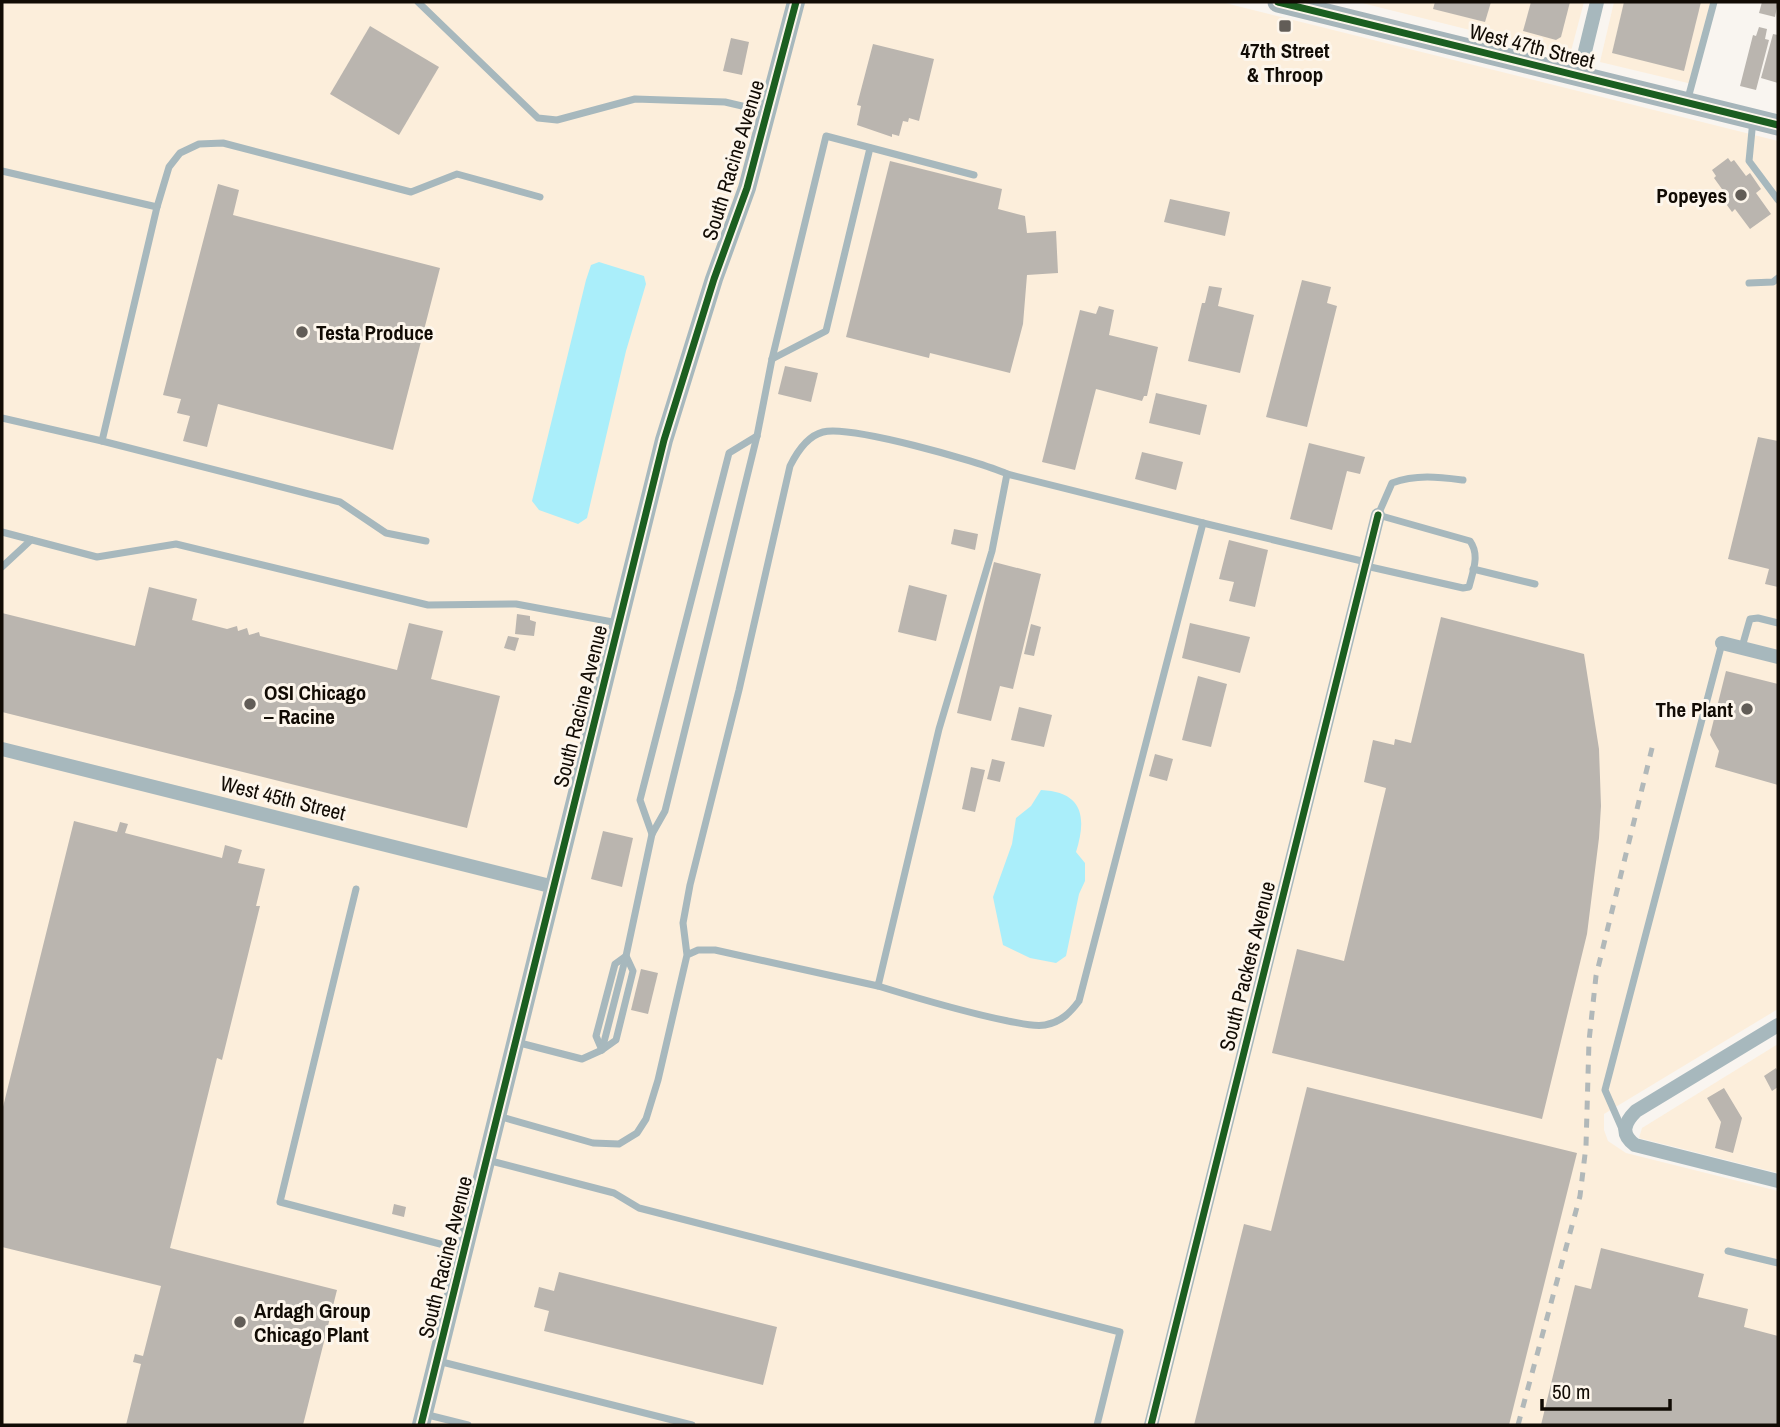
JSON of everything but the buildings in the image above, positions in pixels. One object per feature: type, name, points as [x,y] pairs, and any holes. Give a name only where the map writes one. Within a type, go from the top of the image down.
[{"type":"main road","name":"West 47th Street","points":[[1278,2],[1329,8],[1579,76],[1778,125]]},
{"type":"street","name":"South Racine Avenue","points":[[422,1420],[667,428],[710,291],[747,188],[796,2]]},
{"type":"street","points":[[1579,76],[1597,2]]},
{"type":"street","name":"South Packers Avenue","points":[[1151,1425],[1378,515]]},
{"type":"street","points":[[1722,643],[1778,657]]},
{"type":"street","name":"West 45th Street","points":[[2,749],[554,887]]},
{"type":"street","points":[[1778,1025],[1636,1111],[1625,1124],[1624,1132],[1628,1140],[1635,1145],[1778,1181]]},
{"type":"lane","points":[[418,2],[538,118],[557,120],[635,99],[725,102],[768,112]]},
{"type":"lane","points":[[1687,103],[1714,2]]},
{"type":"lane","points":[[1753,119],[1749,136],[1749,161],[1778,200]]},
{"type":"lane","points":[[516,1042],[582,1059],[616,1040],[631,983],[633,971],[626,956],[652,834],[665,811],[757,436],[772,359],[826,136],[974,175]]},
{"type":"lane","points":[[102,441],[157,207],[169,167],[180,153],[199,144],[223,143],[411,192],[457,174],[540,197]]},
{"type":"lane","points":[[772,359],[826,331],[870,148]]},
{"type":"lane","points":[[2,171],[157,207]]},
{"type":"lane","points":[[1749,283],[1773,282],[1778,278]]},
{"type":"lane","points":[[2,418],[340,502],[386,533],[426,541]]},
{"type":"lane","points":[[498,1116],[593,1143],[619,1144],[637,1133],[646,1119],[658,1080],[687,955],[683,923],[690,885],[739,690],[790,466],[798,450],[821,432],[837,430],[872,436],[986,465],[1007,474],[1462,588],[1469,587],[1476,549],[1465,538],[1378,515],[1392,483],[1406,478],[1464,480]]},
{"type":"lane","points":[[652,834],[640,800],[729,453],[757,436]]},
{"type":"lane","points":[[878,986],[939,729],[992,551],[1007,474]]},
{"type":"lane","points":[[687,955],[698,950],[715,950],[878,986],[943,1005],[1032,1025],[1045,1025],[1070,1014],[1079,1001],[1203,523]]},
{"type":"lane","points":[[2,533],[97,557],[176,544],[428,605],[516,604],[619,623]]},
{"type":"lane","points":[[2,567],[31,540]]},
{"type":"lane","points":[[1473,569],[1535,584]]},
{"type":"lane","points":[[1742,648],[1750,620],[1758,618],[1778,624]]},
{"type":"lane","points":[[1624,1132],[1605,1090],[1722,643]]},
{"type":"lane","points":[[356,889],[281,1202],[464,1251]]},
{"type":"lane","points":[[602,1050],[596,1037],[615,964],[626,956]]},
{"type":"lane","points":[[487,1160],[614,1193],[639,1208],[1121,1332],[1097,1425]]},
{"type":"lane","points":[[1728,1251],[1778,1263]]},
{"type":"lane","points":[[437,1360],[692,1425]]},
{"type":"lane","points":[[422,1420],[468,1425]]},
{"type":"shaded area","points":[[2,2],[1221,2],[1778,141],[1778,1009],[1604,1114],[1604,1130],[1608,1141],[1626,1153],[1778,1191],[1778,1425],[2,1425]]},
{"type":"shaded area","points":[[1358,2],[1584,2],[1570,55]]},
{"type":"shaded area","points":[[1614,2],[1714,2],[1692,84],[1600,62]]},
{"type":"shaded area","points":[[1778,1044],[1778,1173],[1639,1138],[1642,1128]]},
{"type":"water","points":[[599,262],[644,276],[646,284],[626,351],[587,518],[578,524],[539,510],[532,501],[586,280],[591,265]]},
{"type":"water","points":[[1041,790],[1066,796],[1078,809],[1081,828],[1076,852],[1085,863],[1085,881],[1079,894],[1066,956],[1056,963],[1030,958],[1003,945],[993,897],[1012,844],[1016,818],[1031,806]]},
{"type":"railway","points":[[1518,1425],[1580,1196],[1586,1146],[1589,1041],[1596,976],[1654,740]]},
{"type":"cycle path","points":[[421,1425],[664,440],[714,279],[747,188],[796,2]]},
{"type":"cycle path","points":[[1278,2],[1778,125]]},
{"type":"cycle path","points":[[1151,1425],[1378,515]]},
{"type":"place","name":"47th Street & Throop","points":[[1285,26]]},
{"type":"place","name":"Popeyes","points":[[1741,195]]},
{"type":"place","name":"Testa Produce","points":[[302,332]]},
{"type":"place","name":"OSI Chicago – Racine","points":[[250,704]]},
{"type":"place","name":"The Plant","points":[[1747,709]]},
{"type":"place","name":"Ardagh Group Chicago Plant","points":[[240,1322]]}]
